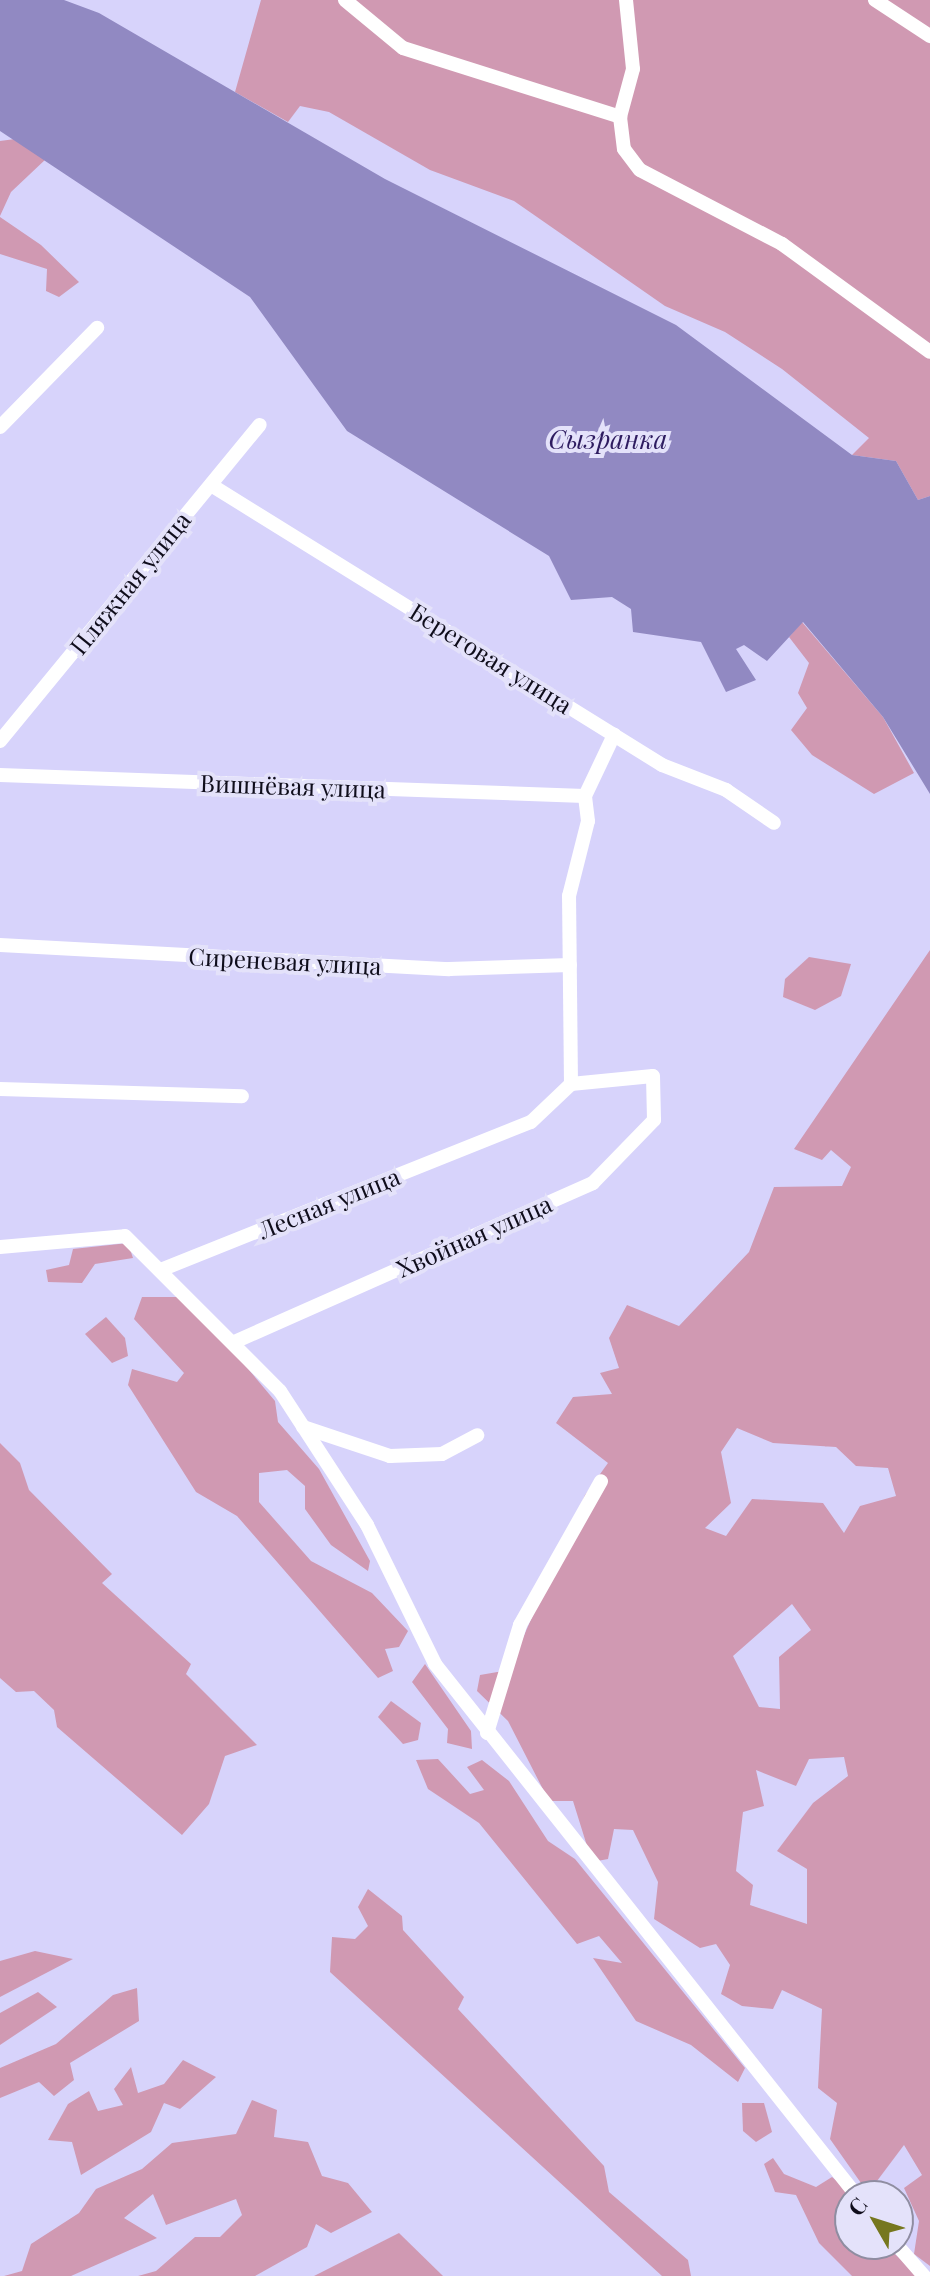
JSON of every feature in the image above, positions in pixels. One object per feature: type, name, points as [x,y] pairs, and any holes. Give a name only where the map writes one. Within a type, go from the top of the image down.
[{"type":"street","points":[[345,0],[403,48],[620,117]]},
{"type":"street","points":[[626,0],[633,69],[620,117],[624,149],[640,170],[782,244],[930,352]]},
{"type":"street","points":[[875,0],[930,36]]},
{"type":"street","points":[[0,427],[97,328]]},
{"type":"street","name":"Пляжная улица","points":[[0,741],[260,425]]},
{"type":"street","name":"Береговая улица","points":[[211,485],[662,765],[726,790],[774,823]]},
{"type":"street","points":[[571,1084],[569,896],[588,821],[585,796],[614,735]]},
{"type":"street","name":"Вишнёвая улица","points":[[0,775],[585,796]]},
{"type":"street","name":"Сиреневая улица","points":[[0,945],[449,969],[570,965]]},
{"type":"street","name":"Хвойная улица","points":[[235,1342],[593,1183],[654,1120],[653,1076],[571,1084]]},
{"type":"street","name":"Лесная улица","points":[[163,1269],[531,1122],[571,1084]]},
{"type":"street","points":[[0,1089],[242,1096]]},
{"type":"street","points":[[0,1247],[125,1236],[163,1269],[235,1342],[303,1427],[367,1525],[435,1664],[844,2180]]},
{"type":"street","points":[[303,1427],[390,1456],[442,1454],[477,1435]]},
{"type":"street","points":[[487,1733],[520,1625],[601,1481]]},
{"type":"street","points":[[910,2260],[924,2276]]},
{"type":"shaded area","points":[[261,0],[930,0],[930,496],[918,500],[896,461],[852,455],[869,438],[782,369],[725,332],[665,306],[514,201],[430,170],[329,112],[300,106],[288,122],[235,92]]},
{"type":"shaded area","points":[[15,139],[47,158],[11,192],[0,216],[0,141]]},
{"type":"shaded area","points":[[0,217],[41,245],[79,282],[59,297],[46,291],[47,269],[0,254]]},
{"type":"shaded area","points":[[802,622],[883,717],[914,773],[874,794],[812,755],[791,730],[807,708],[798,693],[809,663],[789,637]]},
{"type":"shaded area","points":[[930,950],[930,2266],[914,2254],[919,2221],[914,2210],[914,2181],[922,2175],[904,2145],[878,2180],[859,2180],[830,2139],[837,2103],[818,2088],[822,2009],[782,1990],[773,2009],[742,2006],[721,1994],[730,1965],[716,1944],[700,1948],[654,1919],[658,1882],[633,1830],[614,1829],[608,1859],[592,1862],[573,1801],[549,1801],[508,1721],[477,1691],[480,1675],[509,1670],[585,1495],[608,1463],[556,1423],[573,1397],[612,1394],[600,1373],[619,1368],[609,1338],[627,1305],[679,1326],[749,1252],[774,1187],[842,1186],[851,1167],[831,1150],[822,1160],[794,1149]],"holes":[[[737,1428],[773,1443],[836,1447],[856,1466],[888,1468],[896,1496],[860,1506],[844,1533],[823,1503],[752,1499],[726,1536],[705,1528],[731,1503],[721,1452]],[[792,1604],[811,1630],[779,1657],[780,1709],[759,1707],[733,1656]],[[844,1757],[848,1776],[813,1803],[777,1851],[807,1869],[807,1924],[750,1905],[753,1885],[736,1871],[743,1812],[764,1806],[756,1770],[796,1786],[809,1759]]]},
{"type":"shaded area","points":[[809,957],[851,964],[841,996],[815,1010],[783,997],[785,979]]},
{"type":"shaded area","points":[[128,1243],[133,1258],[95,1264],[82,1283],[48,1282],[46,1270],[69,1265],[73,1249]]},
{"type":"shaded area","points":[[142,1297],[188,1297],[275,1401],[278,1422],[319,1469],[370,1561],[368,1571],[331,1545],[305,1509],[305,1486],[287,1470],[259,1473],[259,1502],[311,1561],[372,1593],[408,1631],[399,1647],[385,1649],[393,1671],[378,1678],[237,1516],[196,1492],[128,1385],[132,1369],[177,1382],[184,1373],[134,1319]]},
{"type":"shaded area","points":[[106,1317],[125,1338],[128,1356],[112,1363],[85,1334]]},
{"type":"shaded area","points":[[0,1443],[20,1463],[29,1490],[112,1574],[102,1583],[191,1664],[186,1674],[257,1745],[225,1756],[209,1804],[182,1835],[57,1727],[54,1710],[34,1691],[16,1692],[0,1678]]},
{"type":"shaded area","points":[[425,1664],[471,1731],[472,1749],[447,1743],[448,1729],[412,1682]]},
{"type":"shaded area","points":[[391,1701],[421,1723],[418,1740],[403,1744],[378,1717]]},
{"type":"shaded area","points":[[438,1759],[470,1794],[484,1790],[467,1767],[482,1760],[509,1781],[548,1841],[575,1859],[745,2068],[738,2082],[691,2045],[636,2021],[593,1958],[622,1963],[599,1936],[577,1944],[479,1823],[428,1789],[416,1760]]},
{"type":"shaded area","points":[[368,1889],[402,1916],[403,1930],[464,1997],[458,2009],[604,2166],[609,2192],[688,2260],[691,2276],[662,2276],[330,1972],[332,1937],[355,1939],[368,1926],[358,1907]]},
{"type":"shaded area","points":[[35,1951],[73,1959],[0,1997],[0,1961]]},
{"type":"shaded area","points":[[137,1988],[139,2021],[70,2063],[74,2080],[54,2096],[39,2082],[0,2098],[0,2068],[56,2044],[113,1995]]},
{"type":"shaded area","points":[[38,1992],[57,2007],[0,2045],[0,2013]]},
{"type":"shaded area","points":[[183,2060],[216,2077],[180,2109],[164,2103],[151,2132],[81,2175],[72,2142],[48,2140],[68,2104],[89,2091],[98,2111],[123,2105],[114,2089],[131,2067],[138,2093],[164,2084]]},
{"type":"shaded area","points":[[252,2100],[277,2110],[274,2137],[308,2142],[322,2176],[348,2183],[372,2212],[331,2233],[316,2224],[307,2247],[255,2276],[138,2276],[156,2271],[195,2237],[220,2237],[242,2215],[236,2199],[166,2225],[153,2194],[124,2218],[157,2238],[71,2276],[4,2276],[22,2271],[31,2244],[79,2213],[96,2189],[142,2169],[172,2143],[236,2134]]},
{"type":"shaded area","points":[[742,2103],[764,2103],[772,2132],[756,2142],[743,2131]]},
{"type":"shaded area","points":[[773,2158],[784,2174],[816,2187],[832,2177],[836,2180],[834,2258],[819,2243],[796,2195],[775,2192],[764,2164]]},
{"type":"shaded area","points":[[399,2233],[443,2276],[314,2276]]},
{"type":"shaded area","points":[[836,2260],[902,2260],[919,2276],[852,2276]]},
{"type":"water","name":"Сызранка","points":[[0,0],[64,0],[99,13],[385,179],[676,325],[852,455],[896,461],[918,500],[930,496],[930,794],[883,717],[803,622],[767,661],[744,645],[736,649],[756,680],[726,692],[701,642],[633,632],[631,609],[612,597],[571,600],[549,556],[347,431],[250,297],[0,131]]}]
